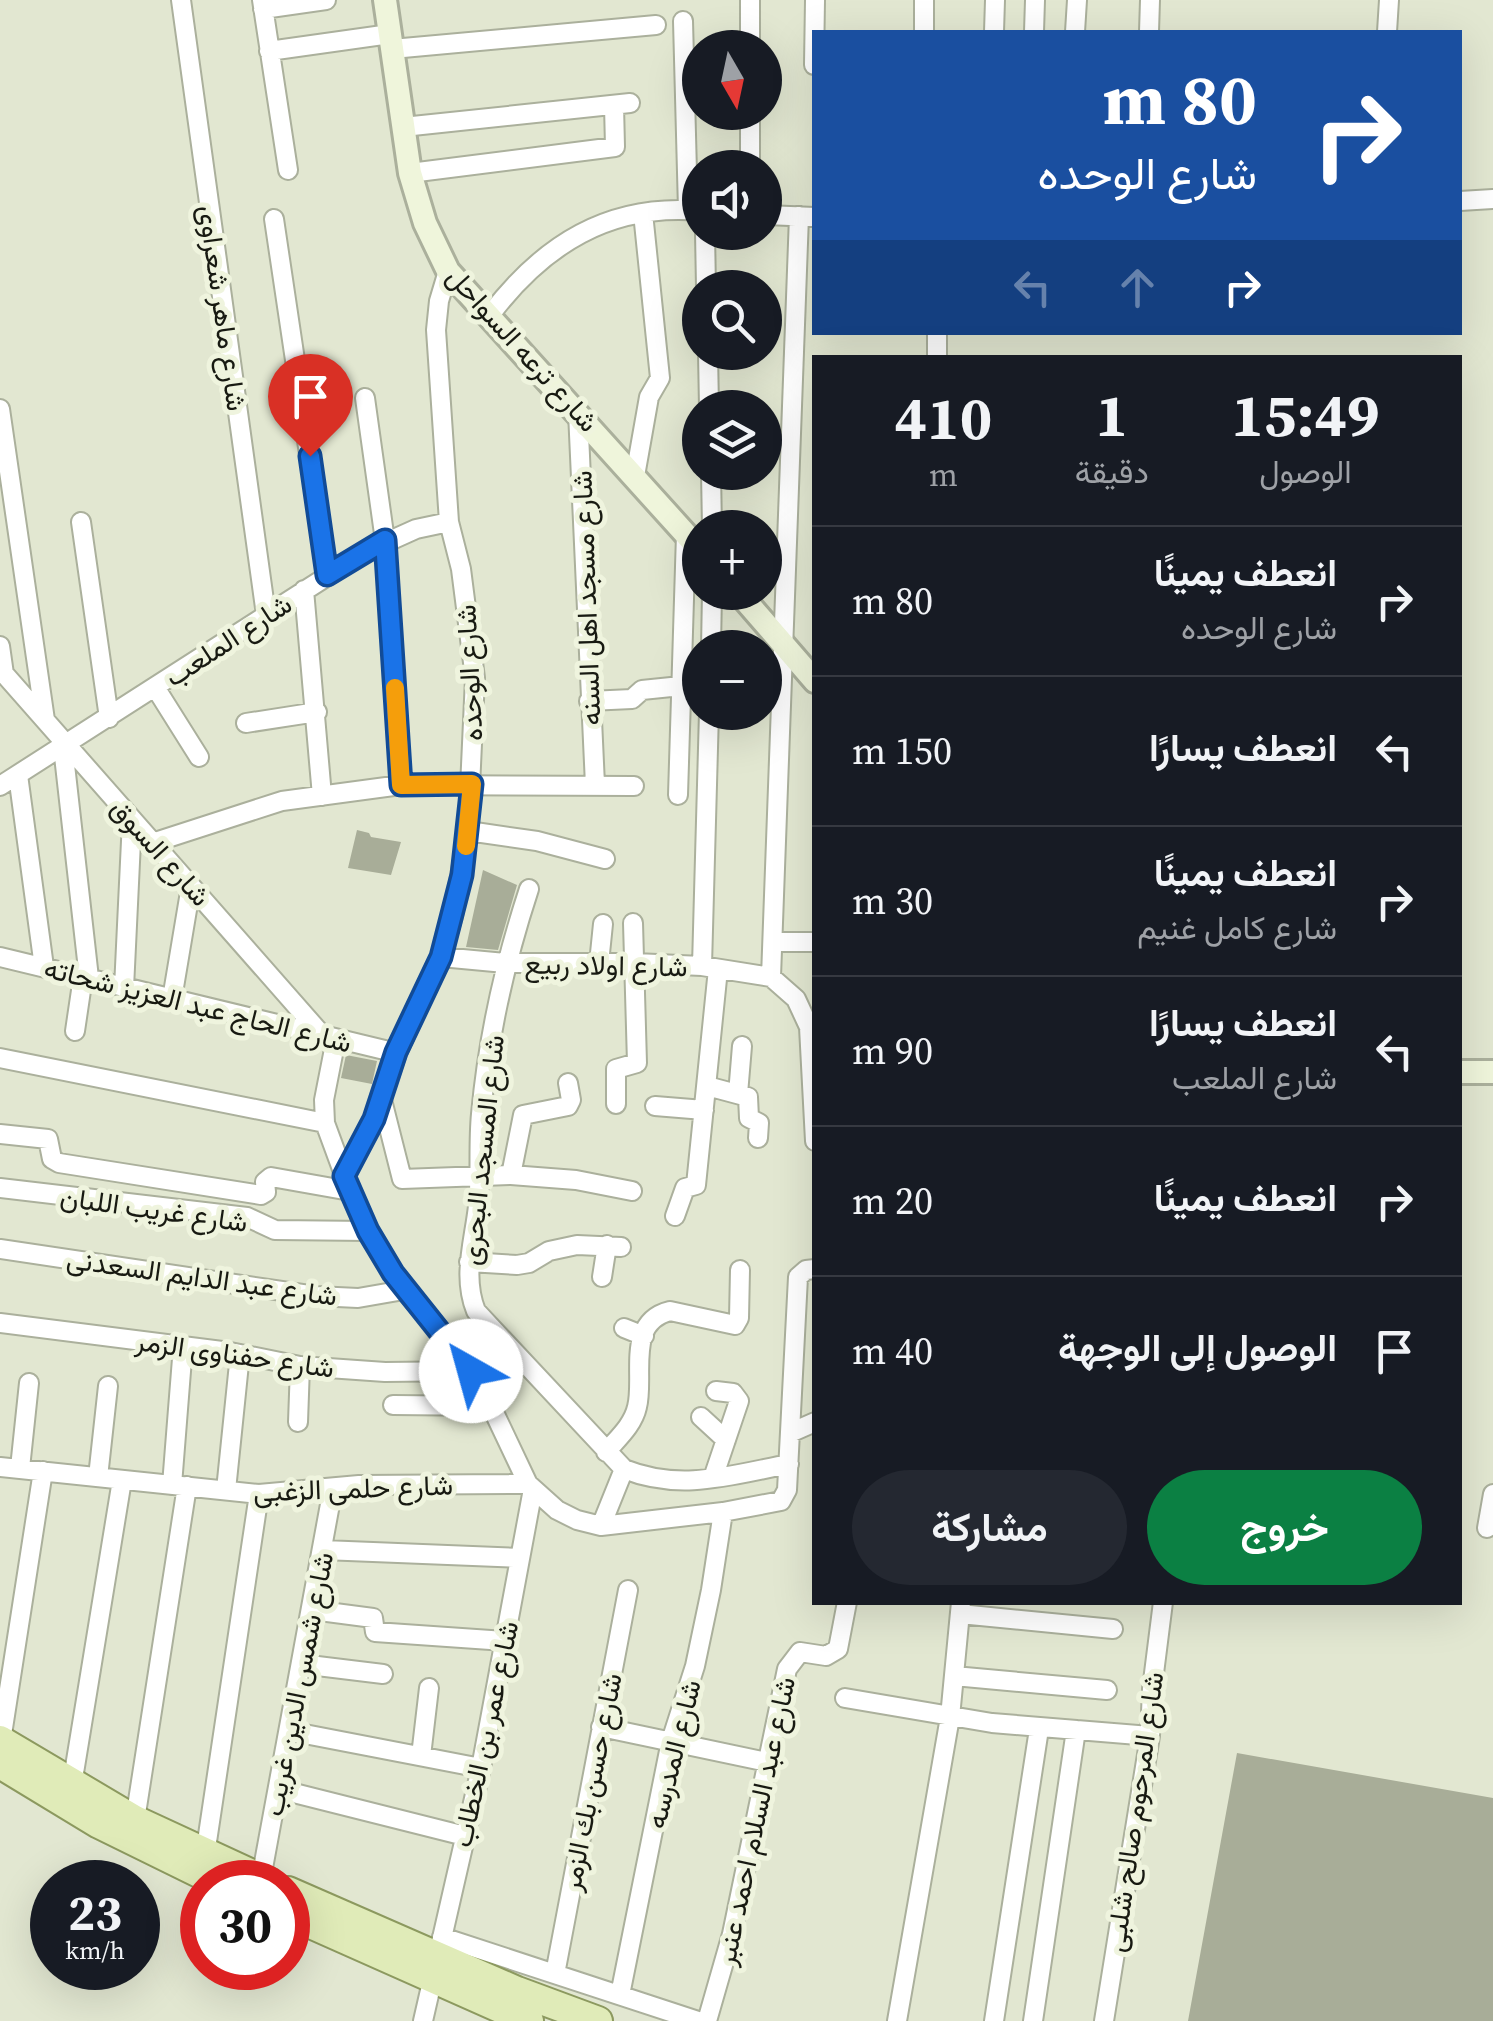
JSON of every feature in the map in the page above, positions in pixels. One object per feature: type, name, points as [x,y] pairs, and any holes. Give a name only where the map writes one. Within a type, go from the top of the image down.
[{"type":"main road","name":"شارع ترعه السواحل","points":[[386,0],[410,173],[426,224],[448,271],[682,529]]},
{"type":"main road","points":[[753,610],[770,630]]},
{"type":"main road","points":[[782,644],[812,678]]},
{"type":"main road","points":[[1462,1072],[1493,1072]]},
{"type":"main road","points":[[0,1748],[218,1860]]},
{"type":"main road","points":[[0,1748],[99,1824],[180,1864]]},
{"type":"main road","points":[[310,1901],[436,1957],[598,2021]]},
{"type":"main road","points":[[310,1920],[436,1957],[516,2018]]},
{"type":"street","name":"شارع ماهر شعراوى","points":[[181,0],[266,615]]},
{"type":"street","points":[[288,170],[262,5],[326,0]]},
{"type":"street","points":[[750,0],[750,30]]},
{"type":"street","points":[[814,0],[814,30]]},
{"type":"street","points":[[924,0],[924,30]]},
{"type":"street","points":[[994,30],[995,0]]},
{"type":"street","points":[[1034,30],[1035,0]]},
{"type":"street","points":[[1076,30],[1077,0]]},
{"type":"street","points":[[1149,30],[1150,0]]},
{"type":"street","points":[[1387,30],[1389,0]]},
{"type":"street","points":[[683,21],[690,150]]},
{"type":"street","points":[[269,51],[656,25]]},
{"type":"street","points":[[403,127],[622,104],[615,147],[410,173]]},
{"type":"street","points":[[1462,201],[1493,199]]},
{"type":"street","points":[[490,315],[541,258],[572,237],[606,222],[644,213],[682,211]]},
{"type":"street","points":[[635,476],[649,397],[660,378],[644,213]]},
{"type":"street","points":[[782,215],[807,216],[782,644]]},
{"type":"street","points":[[274,219],[327,575]]},
{"type":"street","name":"شارع الوحده","points":[[347,1183],[382,1099],[396,1052],[441,957],[453,916],[468,831],[475,678],[462,569],[449,522],[436,330],[439,300],[448,271]]},
{"type":"street","points":[[365,398],[385,540],[401,785]]},
{"type":"street","points":[[0,409],[45,721]]},
{"type":"street","name":"شارع مسجد اهل السنه","points":[[578,412],[595,785]]},
{"type":"street","points":[[81,522],[109,718]]},
{"type":"street","name":"شارع الملعب","points":[[0,786],[385,540],[416,528],[449,522]]},
{"type":"street","points":[[304,590],[322,796]]},
{"type":"street","points":[[678,794],[687,610]]},
{"type":"street","points":[[0,646],[2,671]]},
{"type":"street","name":"شارع السوق","points":[[2,671],[329,1037]]},
{"type":"street","points":[[589,702],[632,699],[642,690],[681,686]]},
{"type":"street","points":[[155,687],[199,756]]},
{"type":"street","points":[[246,723],[316,712]]},
{"type":"street","points":[[675,1216],[685,1188],[696,1186],[707,1086],[709,730]]},
{"type":"street","points":[[779,730],[771,977],[796,999],[812,1026]]},
{"type":"street","points":[[65,746],[86,978],[75,1031]]},
{"type":"street","points":[[18,775],[44,968]]},
{"type":"street","points":[[152,843],[240,812],[401,785],[634,786]]},
{"type":"street","points":[[124,988],[132,820]]},
{"type":"street","points":[[468,831],[536,841],[604,859]]},
{"type":"street","points":[[172,999],[192,886]]},
{"type":"street","name":"شارع المسجد البحرى","points":[[529,889],[505,963],[484,1090],[480,1176],[469,1262],[470,1296],[476,1311],[624,1469],[672,1482],[789,1464]]},
{"type":"street","points":[[616,1104],[616,1069],[637,1063],[632,923]]},
{"type":"street","points":[[600,963],[602,924]]},
{"type":"street","points":[[773,942],[812,942]]},
{"type":"street","name":"شارع الحاج عبد العزيز شحاته","points":[[0,957],[396,1052]]},
{"type":"street","name":"شارع اولاد ربيع","points":[[441,957],[505,963],[635,963],[771,977]]},
{"type":"street","points":[[329,1037],[325,1123],[368,1231],[404,1290],[463,1357],[530,1487],[557,1510],[600,1526],[781,1501],[788,1490],[798,1277],[812,1269]]},
{"type":"street","points":[[738,1094],[742,1046]]},
{"type":"street","points":[[0,1058],[325,1123]]},
{"type":"street","points":[[511,1176],[523,1116],[549,1101],[570,1104],[568,1083]]},
{"type":"street","points":[[707,1086],[749,1098],[749,1118],[760,1124],[758,1138]]},
{"type":"street","points":[[382,1099],[402,1178],[511,1176],[576,1180],[632,1191]]},
{"type":"street","points":[[655,1106],[704,1110]]},
{"type":"street","points":[[0,1134],[48,1139],[55,1162],[261,1195],[271,1177],[347,1183]]},
{"type":"street","name":"شارع غريب اللبان","points":[[0,1188],[247,1217],[275,1230],[368,1231]]},
{"type":"street","points":[[469,1262],[517,1265],[563,1247],[614,1246],[602,1277]]},
{"type":"street","name":"شارع عبد الدايم السعدنى","points":[[0,1249],[316,1296],[358,1298],[404,1290]]},
{"type":"street","points":[[606,1452],[636,1412],[637,1359],[644,1336],[662,1312],[670,1310],[735,1326],[739,1323],[740,1270]]},
{"type":"street","name":"شارع حفناوى الزمر","points":[[0,1324],[183,1346],[300,1366],[386,1372],[471,1371]]},
{"type":"street","points":[[624,1328],[644,1336]]},
{"type":"street","points":[[135,1820],[180,1485],[183,1346]]},
{"type":"street","points":[[226,1490],[240,1354]]},
{"type":"street","points":[[298,1422],[300,1366]]},
{"type":"street","points":[[20,1468],[28,1384]]},
{"type":"street","points":[[98,1477],[108,1386]]},
{"type":"street","points":[[713,1478],[739,1401],[732,1393],[716,1391]]},
{"type":"street","points":[[393,1405],[491,1406]]},
{"type":"street","points":[[701,1417],[726,1440]]},
{"type":"street","points":[[790,1432],[812,1423]]},
{"type":"street","name":"شارع حلمى الزغبى","points":[[0,1467],[259,1494],[359,1484],[530,1487]]},
{"type":"street","points":[[600,1526],[624,1469]]},
{"type":"street","points":[[0,1748],[43,1471]]},
{"type":"street","points":[[72,1785],[122,1480]]},
{"type":"street","name":"شارع عمر بن الخطاب","points":[[423,2021],[481,1768],[530,1487]]},
{"type":"street","name":"شارع شمس الدين غريب","points":[[268,1860],[333,1488]]},
{"type":"street","points":[[205,1854],[259,1494]]},
{"type":"street","points":[[1487,1528],[1493,1494]]},
{"type":"street","name":"شارع المدرسه","points":[[620,1995],[672,1741],[694,1666],[723,1512]]},
{"type":"street","points":[[324,1550],[520,1558]]},
{"type":"street","name":"شارع حسن بك الزمر","points":[[555,1974],[628,1590]]},
{"type":"street","name":"شارع عبد السلام احمد عنبر","points":[[707,2021],[732,1934],[787,1668],[800,1652],[826,1656],[838,1649],[846,1605]]},
{"type":"street","name":"شارع المرحوم صالح شلبى","points":[[1104,2021],[1150,1736],[1163,1605]]},
{"type":"street","points":[[897,2021],[950,1717],[961,1608],[1114,1629]]},
{"type":"street","points":[[312,1610],[373,1618],[376,1632],[505,1641]]},
{"type":"street","points":[[302,1664],[384,1674]]},
{"type":"street","points":[[954,1676],[1107,1690]]},
{"type":"street","points":[[420,1756],[428,1688]]},
{"type":"street","points":[[845,1698],[1039,1729],[1150,1736]]},
{"type":"street","points":[[601,1727],[767,1762]]},
{"type":"street","points":[[994,2021],[1039,1729]]},
{"type":"street","points":[[1033,2021],[1076,1730]]},
{"type":"street","points":[[289,1731],[481,1768]]},
{"type":"street","points":[[278,1788],[465,1836]]},
{"type":"street","points":[[436,1957],[555,1974],[698,2021]]},
{"type":"building","points":[[357,830],[371,837],[401,842],[391,875],[348,868]]},
{"type":"building","points":[[483,870],[517,885],[498,950],[466,947]]},
{"type":"building","points":[[346,1055],[377,1061],[372,1084],[341,1078]]},
{"type":"building","points":[[1237,1753],[1493,1798],[1493,2021],[1188,2021]]},
{"type":"slow traffic","points":[[395,688],[401,785],[472,784],[466,846]]},
{"type":"route","points":[[310,456],[327,575],[385,540],[401,785],[472,784],[462,875],[441,957],[396,1052],[374,1119],[344,1176],[368,1231],[404,1290],[471,1371]]}]
